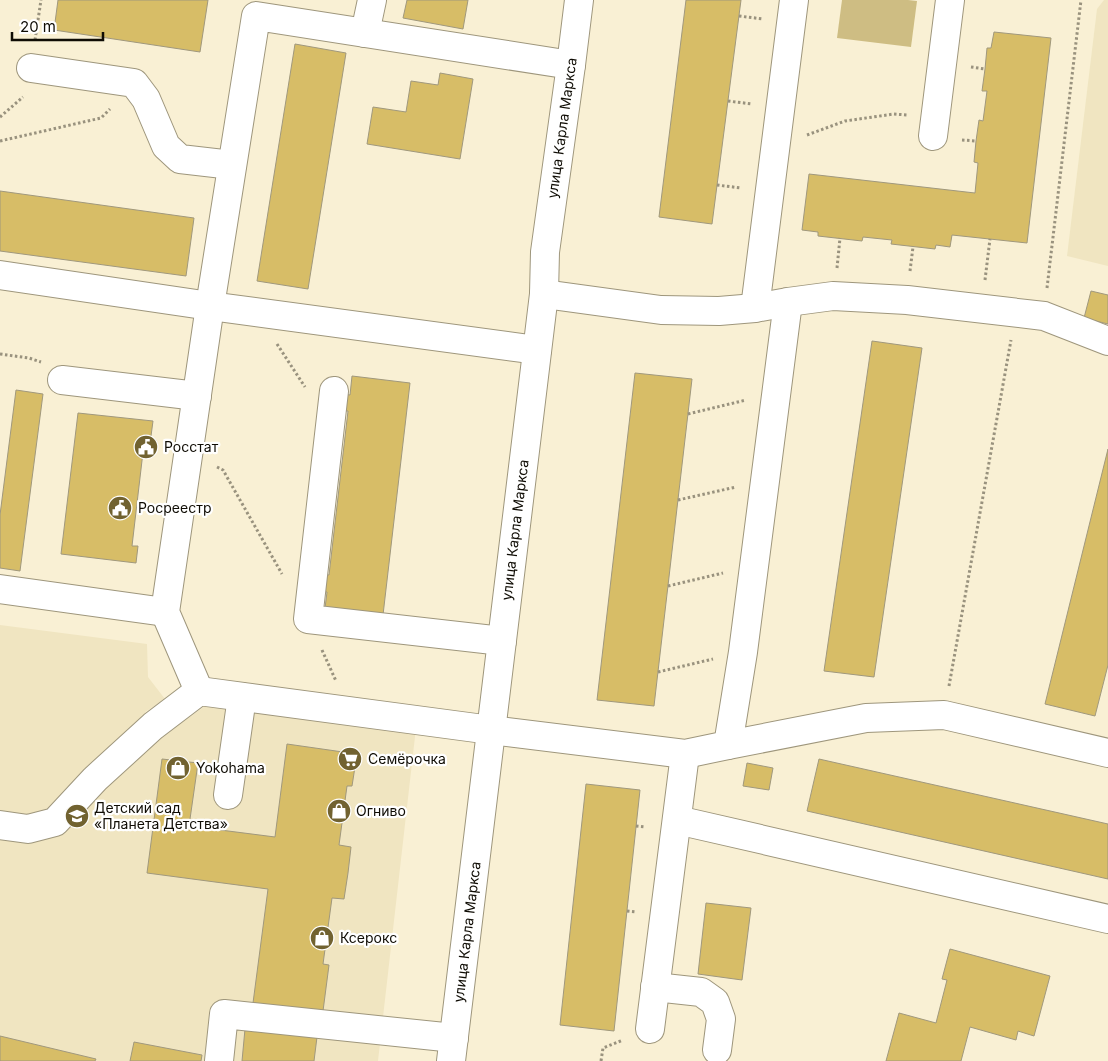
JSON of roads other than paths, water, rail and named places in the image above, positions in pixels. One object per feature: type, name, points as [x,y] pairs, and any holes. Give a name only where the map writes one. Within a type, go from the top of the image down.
[{"type":"street","points":[[365,33],[372,0]]},
{"type":"street","name":"улица Карла Маркса","points":[[452,1049],[544,294],[544,252],[579,0]]},
{"type":"street","points":[[755,308],[794,0]]},
{"type":"street","points":[[934,126],[950,0]]},
{"type":"street","points":[[199,691],[165,612],[210,306],[257,8],[365,33],[571,65]]},
{"type":"street","points":[[31,68],[134,83],[146,99],[166,146],[180,159],[232,166]]},
{"type":"street","points":[[0,275],[210,306],[537,350]]},
{"type":"street","points":[[544,294],[661,310],[719,311],[755,308],[834,296],[907,300],[1044,316],[1108,342]]},
{"type":"street","points":[[728,745],[743,652],[788,302]]},
{"type":"street","points":[[62,380],[197,396]]},
{"type":"street","points":[[334,391],[308,619],[502,641]]},
{"type":"street","points":[[0,589],[165,612]]},
{"type":"street","points":[[0,825],[28,829],[55,822],[95,779],[153,726],[199,691],[685,754],[866,718],[944,715],[1108,753]]},
{"type":"street","points":[[228,795],[242,696]]},
{"type":"street","points":[[650,1029],[685,754]]},
{"type":"street","points":[[676,820],[1108,919]]},
{"type":"street","points":[[655,987],[701,992],[715,1002],[721,1019],[717,1050]]},
{"type":"street","points":[[219,1061],[224,1014],[452,1049]]},
{"type":"place","name":"Росстат","points":[[146,447]]},
{"type":"place","name":"Росреестр","points":[[120,508]]},
{"type":"place","name":"Семёрочка","points":[[350,759]]},
{"type":"place","name":"Yokohama","points":[[178,768]]},
{"type":"place","name":"Огниво","points":[[339,811]]},
{"type":"place","name":"Детский сад «Планета Детства»","points":[[77,816]]},
{"type":"place","name":"Ксерокс","points":[[322,938]]}]
